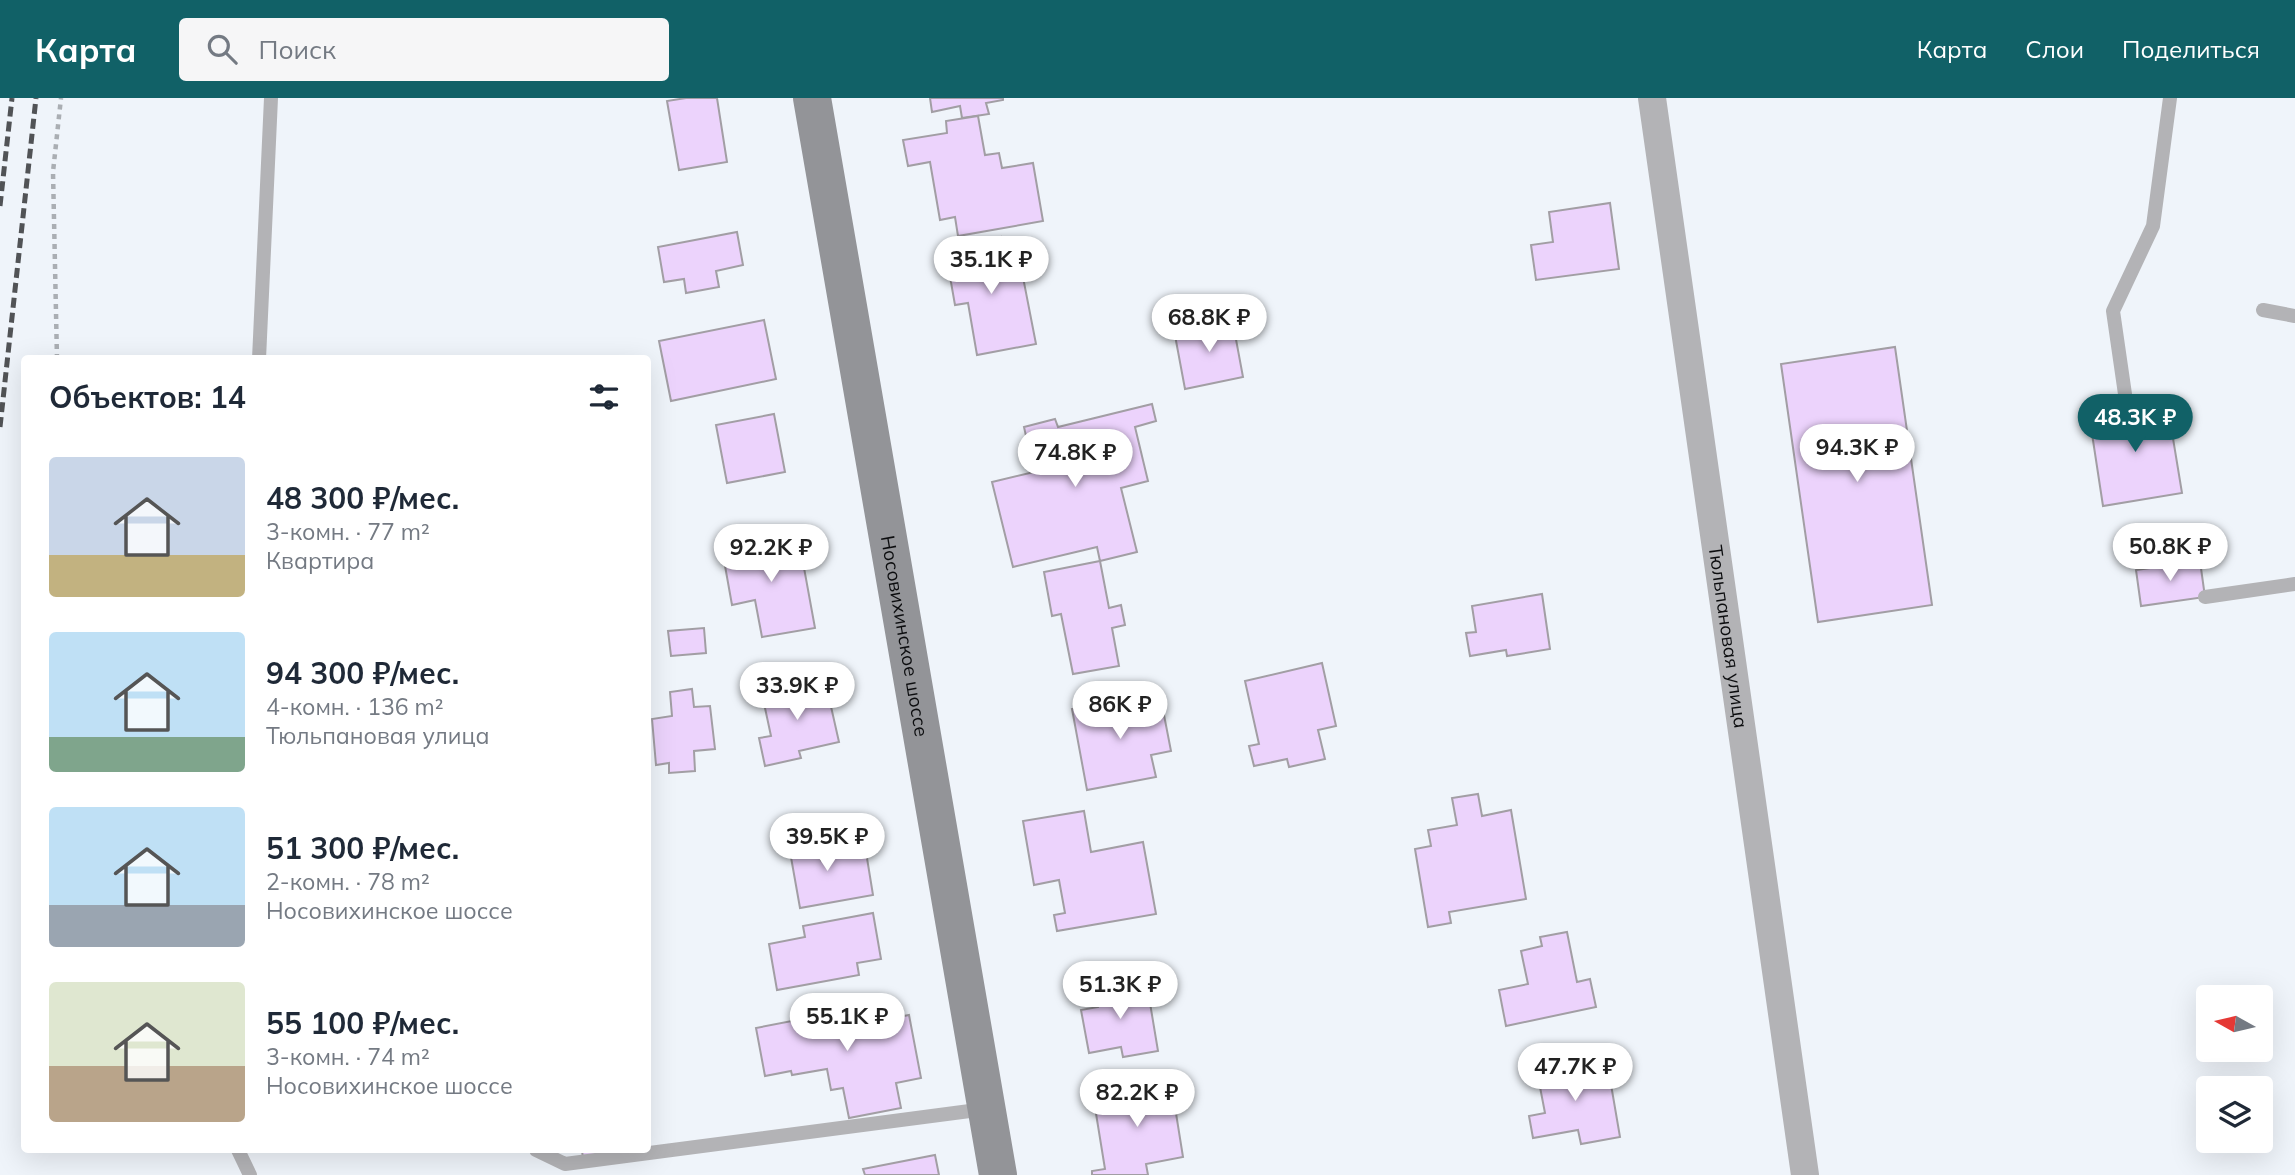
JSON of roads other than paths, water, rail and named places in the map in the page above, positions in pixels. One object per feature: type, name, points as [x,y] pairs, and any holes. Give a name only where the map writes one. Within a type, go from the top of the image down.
[{"type":"main road","name":"Носовихинское шоссе","points":[[812,98],[998,1175]]},
{"type":"street","name":"Тюльпановая улица","points":[[1652,98],[1805,1175]]},
{"type":"lane","points":[[258,355],[271,98]]},
{"type":"lane","points":[[2127,408],[2113,312],[2153,226],[2170,98]]},
{"type":"lane","points":[[2263,310],[2295,316]]},
{"type":"lane","points":[[2205,597],[2295,584]]},
{"type":"lane","points":[[651,1153],[986,1109]]},
{"type":"lane","points":[[239,1153],[250,1175]]},
{"type":"lane","points":[[542,1153],[565,1164],[649,1153]]},
{"type":"railway","points":[[0,206],[12,98]]},
{"type":"railway","points":[[0,427],[36,98]]}]
